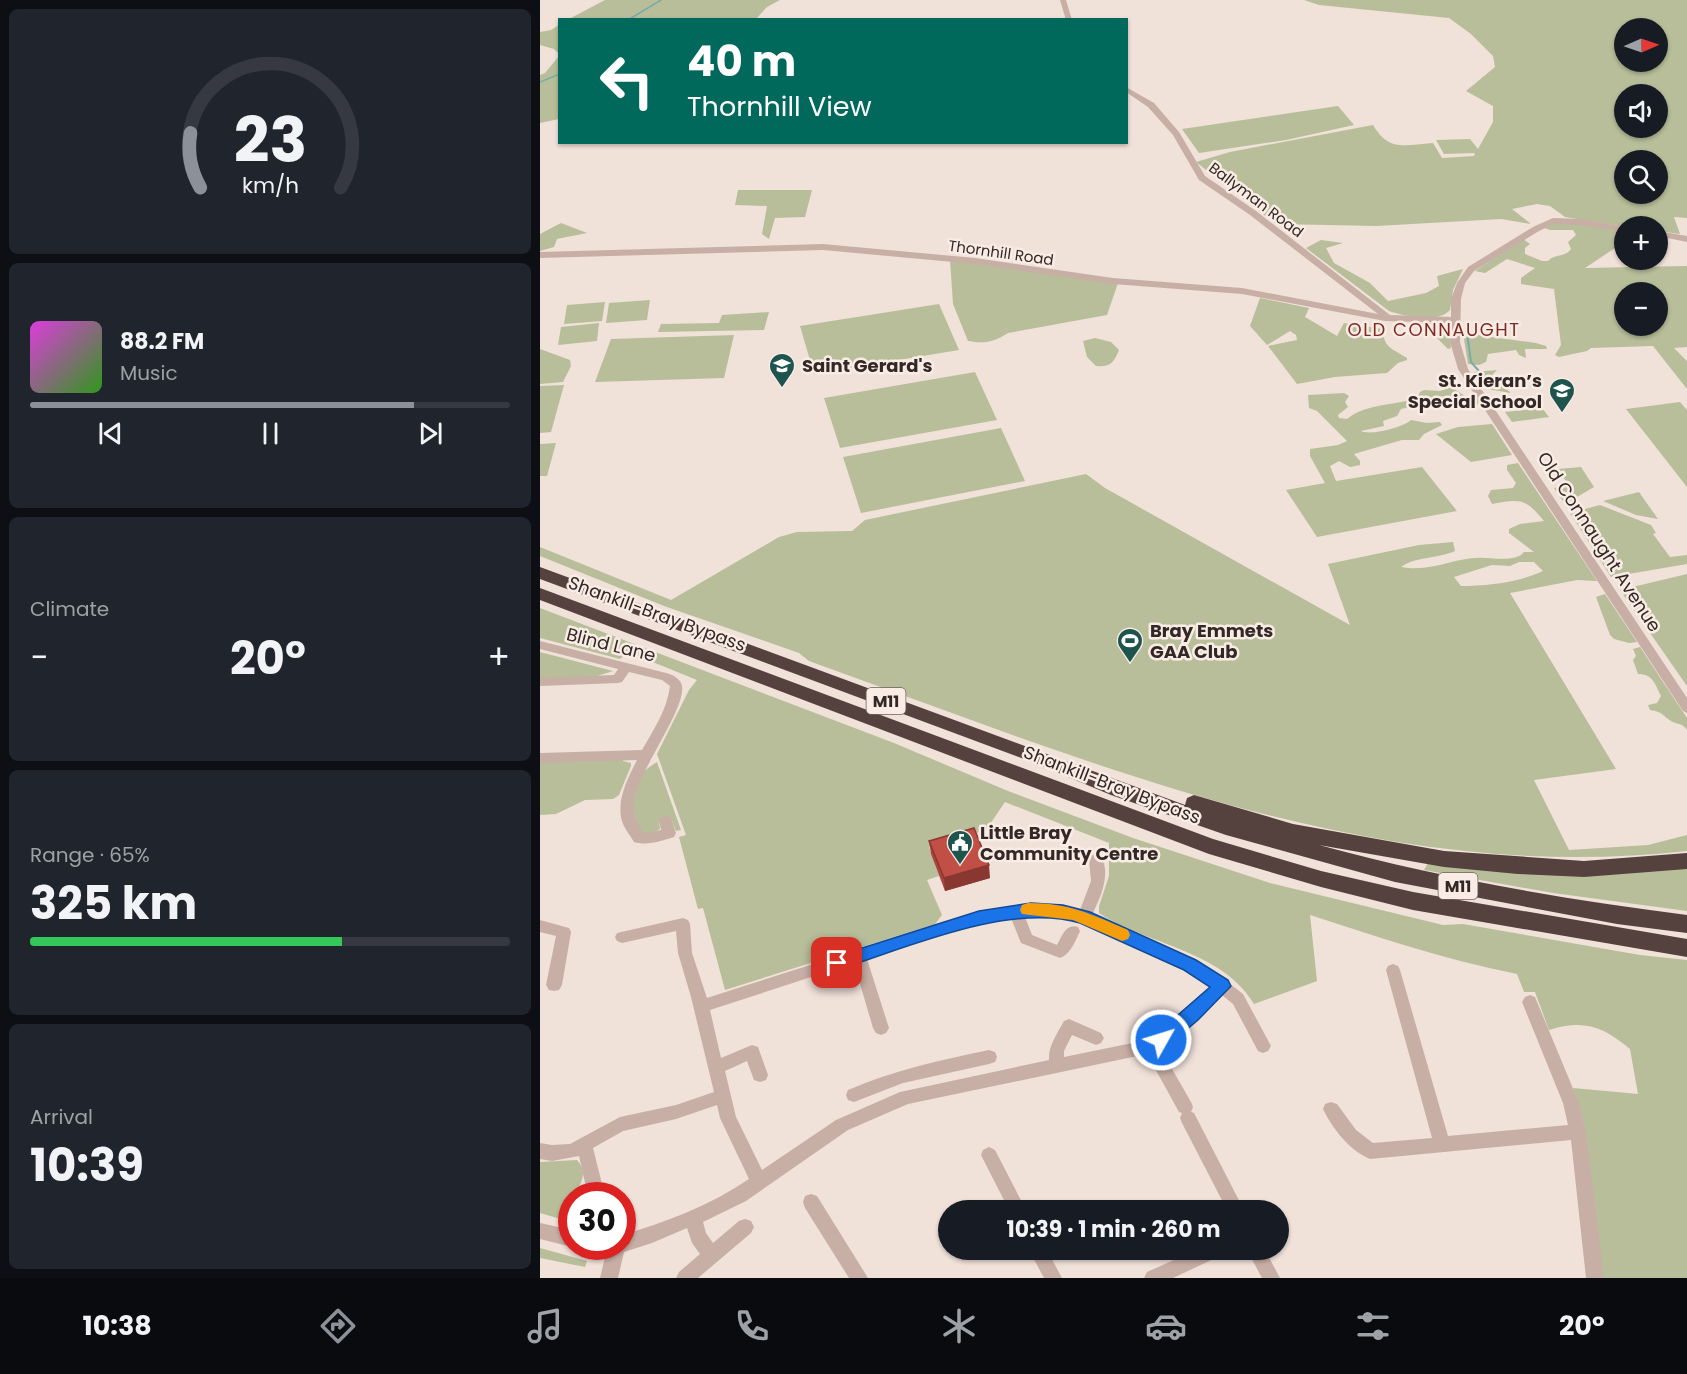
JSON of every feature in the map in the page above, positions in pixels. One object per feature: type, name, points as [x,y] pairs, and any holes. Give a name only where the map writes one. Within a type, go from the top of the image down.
[{"type":"highway","name":"Shankill-Bray Bypass","points":[[540,573],[1042,758],[1118,790],[1233,829],[1395,874],[1617,915],[1687,924]]},
{"type":"highway","name":"Shankill-Bray Bypass","points":[[540,594],[1209,846],[1321,879],[1413,901],[1687,948]]},
{"type":"highway","points":[[1042,758],[1293,832],[1444,859],[1584,869],[1687,861]]},
{"type":"street","points":[[1063,0],[1069,18]]},
{"type":"street","name":"Ballyman Road","points":[[1128,90],[1151,105],[1176,134],[1192,165],[1202,178],[1253,213],[1385,315],[1385,318]]},
{"type":"street","name":"Old Connaught Avenue","points":[[1614,228],[1553,221],[1536,228],[1482,261],[1466,274],[1456,299],[1456,351],[1463,369],[1687,708]]},
{"type":"street","points":[[1668,236],[1687,239]]},
{"type":"street","name":"Thornhill Road","points":[[540,255],[823,247],[975,261],[1113,281],[1242,291],[1385,318],[1455,320]]},
{"type":"street","name":"Blind Lane","points":[[540,645],[673,680],[677,692],[675,700],[646,755]]},
{"type":"street","points":[[540,682],[618,679],[626,667]]},
{"type":"street","points":[[540,758],[646,755],[629,790],[628,815],[635,834],[645,839],[669,833],[666,821]]},
{"type":"street","points":[[1084,917],[1099,878],[1100,871],[1096,859]]},
{"type":"street","points":[[701,1006],[965,922],[1016,911],[1051,910],[1084,917],[1190,965],[1238,999],[1263,1046]]},
{"type":"street","points":[[1016,911],[1026,939],[1030,942],[1060,952],[1074,931]]},
{"type":"street","points":[[622,937],[683,924],[685,953],[701,1006],[723,1096],[736,1137],[759,1182]]},
{"type":"street","points":[[540,926],[564,932],[554,985]]},
{"type":"street","points":[[859,956],[881,1028]]},
{"type":"street","points":[[1393,970],[1442,1144]]},
{"type":"street","points":[[636,1239],[720,1206],[825,1136],[862,1115],[906,1097],[1151,1046],[1192,1015],[1222,986]]},
{"type":"street","points":[[1530,1002],[1571,1103],[1578,1132],[1595,1278]]},
{"type":"street","points":[[1057,1065],[1056,1051],[1069,1026],[1096,1038]]},
{"type":"street","points":[[1151,1046],[1231,1200]]},
{"type":"street","points":[[716,1067],[752,1052],[760,1075]]},
{"type":"street","points":[[854,1095],[906,1074],[989,1057]]},
{"type":"street","points":[[951,1065],[954,1086]]},
{"type":"street","points":[[540,1151],[563,1152],[584,1145],[620,1124],[676,1112],[723,1096]]},
{"type":"street","points":[[1331,1108],[1350,1135],[1370,1151],[1578,1132]]},
{"type":"street","points":[[584,1145],[593,1182]]},
{"type":"street","points":[[989,1155],[1013,1200]]},
{"type":"street","points":[[811,1203],[859,1278]]},
{"type":"street","points":[[693,1218],[698,1237],[711,1255]]},
{"type":"street","points":[[685,1278],[745,1227]]},
{"type":"street","points":[[540,1231],[558,1236]]},
{"type":"street","points":[[609,1278],[613,1260]]},
{"type":"street","points":[[1043,1260],[1053,1278]]},
{"type":"street","points":[[1153,1278],[1192,1260]]},
{"type":"street","points":[[1261,1260],[1271,1278]]},
{"type":"green space","points":[[605,0],[780,0],[767,7],[757,18],[571,18]]},
{"type":"green space","points":[[1304,0],[1687,0],[1687,218],[1674,217],[1680,234],[1668,232],[1668,216],[1614,216],[1614,225],[1565,217],[1550,206],[1537,204],[1512,209],[1531,224],[1501,219],[1376,226],[1276,224],[1196,162],[1230,152],[1373,125],[1379,134],[1391,143],[1405,145],[1433,143],[1442,158],[1474,156],[1475,153],[1444,154],[1436,140],[1470,139],[1478,149],[1493,122],[1493,106],[1466,91],[1495,67],[1493,56],[1471,34],[1449,18],[1319,5]]},
{"type":"green space","points":[[558,26],[558,53],[554,49],[540,45],[540,32]]},
{"type":"green space","points":[[558,57],[558,119],[540,123],[540,75],[545,73]]},
{"type":"green space","points":[[1338,106],[1354,125],[1286,140],[1199,153],[1182,129]]},
{"type":"green space","points":[[738,190],[812,190],[805,217],[775,218],[769,239],[762,234],[767,206],[735,205]]},
{"type":"green space","points":[[1572,222],[1614,228],[1614,249],[1585,268],[1668,270],[1668,266],[1687,266],[1687,347],[1674,348],[1687,361],[1687,389],[1653,346],[1591,348],[1587,351],[1559,357],[1555,355],[1561,345],[1554,289],[1521,284],[1521,278],[1535,268],[1507,259],[1485,273],[1475,271],[1523,239],[1530,244],[1525,248],[1525,254],[1542,261],[1548,261],[1569,252],[1571,249],[1568,242],[1576,235],[1573,230],[1550,230],[1542,227]]},
{"type":"green space","points":[[561,223],[587,233],[557,239],[554,247],[540,251],[540,234]]},
{"type":"green space","points":[[1321,240],[1343,243],[1326,248],[1334,263],[1370,283],[1388,301],[1426,293],[1439,286],[1437,276],[1463,269],[1453,290],[1450,310],[1437,317],[1429,318],[1411,317],[1389,311],[1306,248]]},
{"type":"green space","points":[[950,260],[1118,283],[1107,315],[1008,333],[989,342],[974,342],[968,341],[953,304]]},
{"type":"green space","points":[[1260,298],[1309,308],[1305,317],[1337,336],[1344,323],[1383,329],[1387,344],[1407,360],[1398,363],[1387,373],[1335,377],[1297,384],[1268,346],[1297,340],[1296,335],[1290,331],[1267,345],[1250,326]]},
{"type":"green space","points":[[650,300],[647,320],[606,323],[609,303]]},
{"type":"green space","points":[[605,302],[602,321],[564,324],[567,305]]},
{"type":"green space","points":[[939,304],[959,350],[814,374],[800,326]]},
{"type":"green space","points":[[769,312],[764,330],[658,332],[661,324],[719,323],[722,315]]},
{"type":"green space","points":[[599,323],[597,341],[558,345],[561,327]]},
{"type":"green space","points":[[1437,323],[1449,328],[1451,348],[1448,349],[1433,334],[1416,324]]},
{"type":"green space","points":[[1463,333],[1536,343],[1546,346],[1547,349],[1525,349],[1526,358],[1519,355],[1516,350],[1488,354],[1486,362],[1479,365],[1468,364]]},
{"type":"green space","points":[[734,335],[724,378],[595,382],[611,339]]},
{"type":"green space","points":[[1095,338],[1111,342],[1119,350],[1108,365],[1096,366],[1087,357],[1083,341]]},
{"type":"green space","points":[[540,349],[570,360],[571,366],[563,382],[540,384]]},
{"type":"green space","points":[[1497,370],[1491,376],[1511,393],[1487,389],[1473,372]]},
{"type":"green space","points":[[975,372],[997,420],[840,448],[824,398]]},
{"type":"green space","points":[[564,385],[551,432],[540,433],[540,386]]},
{"type":"green space","points":[[1451,387],[1465,396],[1478,399],[1481,403],[1475,406],[1468,405],[1451,398],[1436,396],[1428,399],[1426,403],[1401,409],[1397,416],[1383,421],[1384,426],[1361,431],[1387,430],[1411,420],[1427,423],[1440,422],[1442,425],[1424,434],[1419,440],[1402,440],[1354,454],[1360,461],[1360,465],[1350,467],[1339,461],[1330,466],[1336,481],[1422,467],[1457,511],[1317,537],[1286,490],[1325,483],[1310,456],[1310,449],[1338,445],[1347,441],[1317,411],[1309,408],[1308,395],[1344,393],[1349,396],[1345,402],[1348,407],[1338,415],[1339,418],[1347,419],[1372,407],[1417,398],[1424,390],[1440,391]]},
{"type":"green space","points":[[1680,402],[1687,410],[1687,487],[1626,409]]},
{"type":"green space","points":[[1542,408],[1549,417],[1512,422],[1505,412]]},
{"type":"green space","points":[[1492,424],[1512,455],[1471,462],[1436,434],[1458,427]]},
{"type":"green space","points":[[1001,428],[1025,481],[861,513],[843,457]]},
{"type":"green space","points":[[556,443],[547,476],[540,476],[540,444]]},
{"type":"green space","name":"Bray Emmets GAA Club","points":[[1518,463],[1597,581],[1577,580],[1510,593],[1616,769],[1534,780],[1569,850],[1648,845],[1687,835],[1687,851],[1572,857],[1459,850],[1348,833],[1239,807],[1130,775],[1023,739],[809,661],[799,653],[664,606],[540,556],[540,547],[671,600],[779,537],[797,532],[852,531],[865,520],[1086,474],[1105,488],[1350,625],[1328,564],[1419,545],[1453,542],[1455,551],[1407,563],[1401,567],[1424,568],[1464,559],[1511,558],[1524,552],[1534,552],[1509,533],[1509,529],[1520,524],[1544,521],[1527,504],[1510,501],[1492,504],[1488,496],[1491,490],[1513,488],[1516,483],[1507,470],[1507,465]],"holes":[[[1519,562],[1534,562],[1543,571],[1503,583],[1461,586],[1454,577],[1492,565],[1510,566]]]},
{"type":"green space","points":[[1581,467],[1594,487],[1565,504],[1554,488],[1569,486],[1558,469]]},
{"type":"green space","points":[[1639,492],[1658,519],[1636,515],[1603,501]]},
{"type":"green space","points":[[1600,505],[1651,525],[1656,533],[1653,534],[1670,557],[1687,555],[1687,564],[1611,577],[1570,513]]},
{"type":"green space","points":[[1687,574],[1687,686],[1620,590]]},
{"type":"green space","points":[[1605,594],[1637,642],[1629,643],[1614,639],[1610,635],[1596,597]]},
{"type":"green space","points":[[540,608],[894,743],[1008,791],[1133,838],[1270,883],[1443,925],[1463,924],[1640,955],[1687,960],[1687,1278],[1600,1278],[1584,1124],[1573,1088],[1638,1094],[1630,1049],[1620,1041],[1601,1030],[1582,1025],[1549,1030],[1535,992],[1524,992],[1517,974],[1438,955],[1310,915],[1317,981],[1254,1004],[1240,986],[1204,960],[1118,924],[1099,913],[1099,906],[1109,876],[1109,843],[1005,802],[986,830],[929,847],[939,876],[927,880],[942,915],[935,924],[725,990],[703,908],[698,909],[679,837],[686,835],[657,754],[689,690],[697,680],[628,652],[620,659],[540,638]]},
{"type":"green space","points":[[1640,647],[1687,718],[1687,730],[1661,713],[1650,710],[1648,705],[1657,703],[1661,696],[1650,678],[1638,674],[1633,660],[1636,656],[1633,649]]},
{"type":"green space","points":[[540,652],[613,671],[594,677],[540,679]]},
{"type":"green space","points":[[623,758],[623,761],[631,763],[631,766],[619,795],[613,799],[585,800],[556,814],[540,815],[540,762]]},
{"type":"green space","points":[[657,762],[681,830],[676,831],[671,818],[659,821],[660,829],[643,833],[640,832],[634,812],[634,793],[640,776]]},
{"type":"green space","points":[[1428,863],[1687,867],[1687,911],[1553,893],[1424,870]]},
{"type":"green space","points":[[577,1160],[581,1165],[583,1174],[581,1182],[558,1182],[558,1218],[540,1213],[540,1162]]},
{"type":"green space","points":[[540,1248],[558,1253],[558,1260],[587,1261],[585,1267],[540,1258]]},
{"type":"building","name":"Little Bray Community Centre","points":[[974,828],[989,865],[944,878],[929,841]]},
{"type":"waterway","points":[[631,18],[661,0]]},
{"type":"waterway","points":[[540,82],[558,75]]},
{"type":"waterway","points":[[1466,325],[1471,362],[1494,388]]},
{"type":"slow traffic","points":[[1028,910],[1040,909],[1075,914],[1122,935]]},
{"type":"place","name":"Saint Gerard's","points":[[782,389]]},
{"type":"place","name":"St. Kieran’s Special School","points":[[1562,414]]},
{"type":"place","name":"Bray Emmets GAA Club","points":[[1130,664]]},
{"type":"place","name":"Little Bray Community Centre","points":[[960,866]]},
{"type":"district","name":"OLD CONNAUGHT","points":[[1434,330]]},
{"type":"route","points":[[837,963],[979,918],[1031,909],[1063,911],[1084,917],[1190,965],[1207,974],[1222,986],[1192,1015],[1161,1040]]}]
